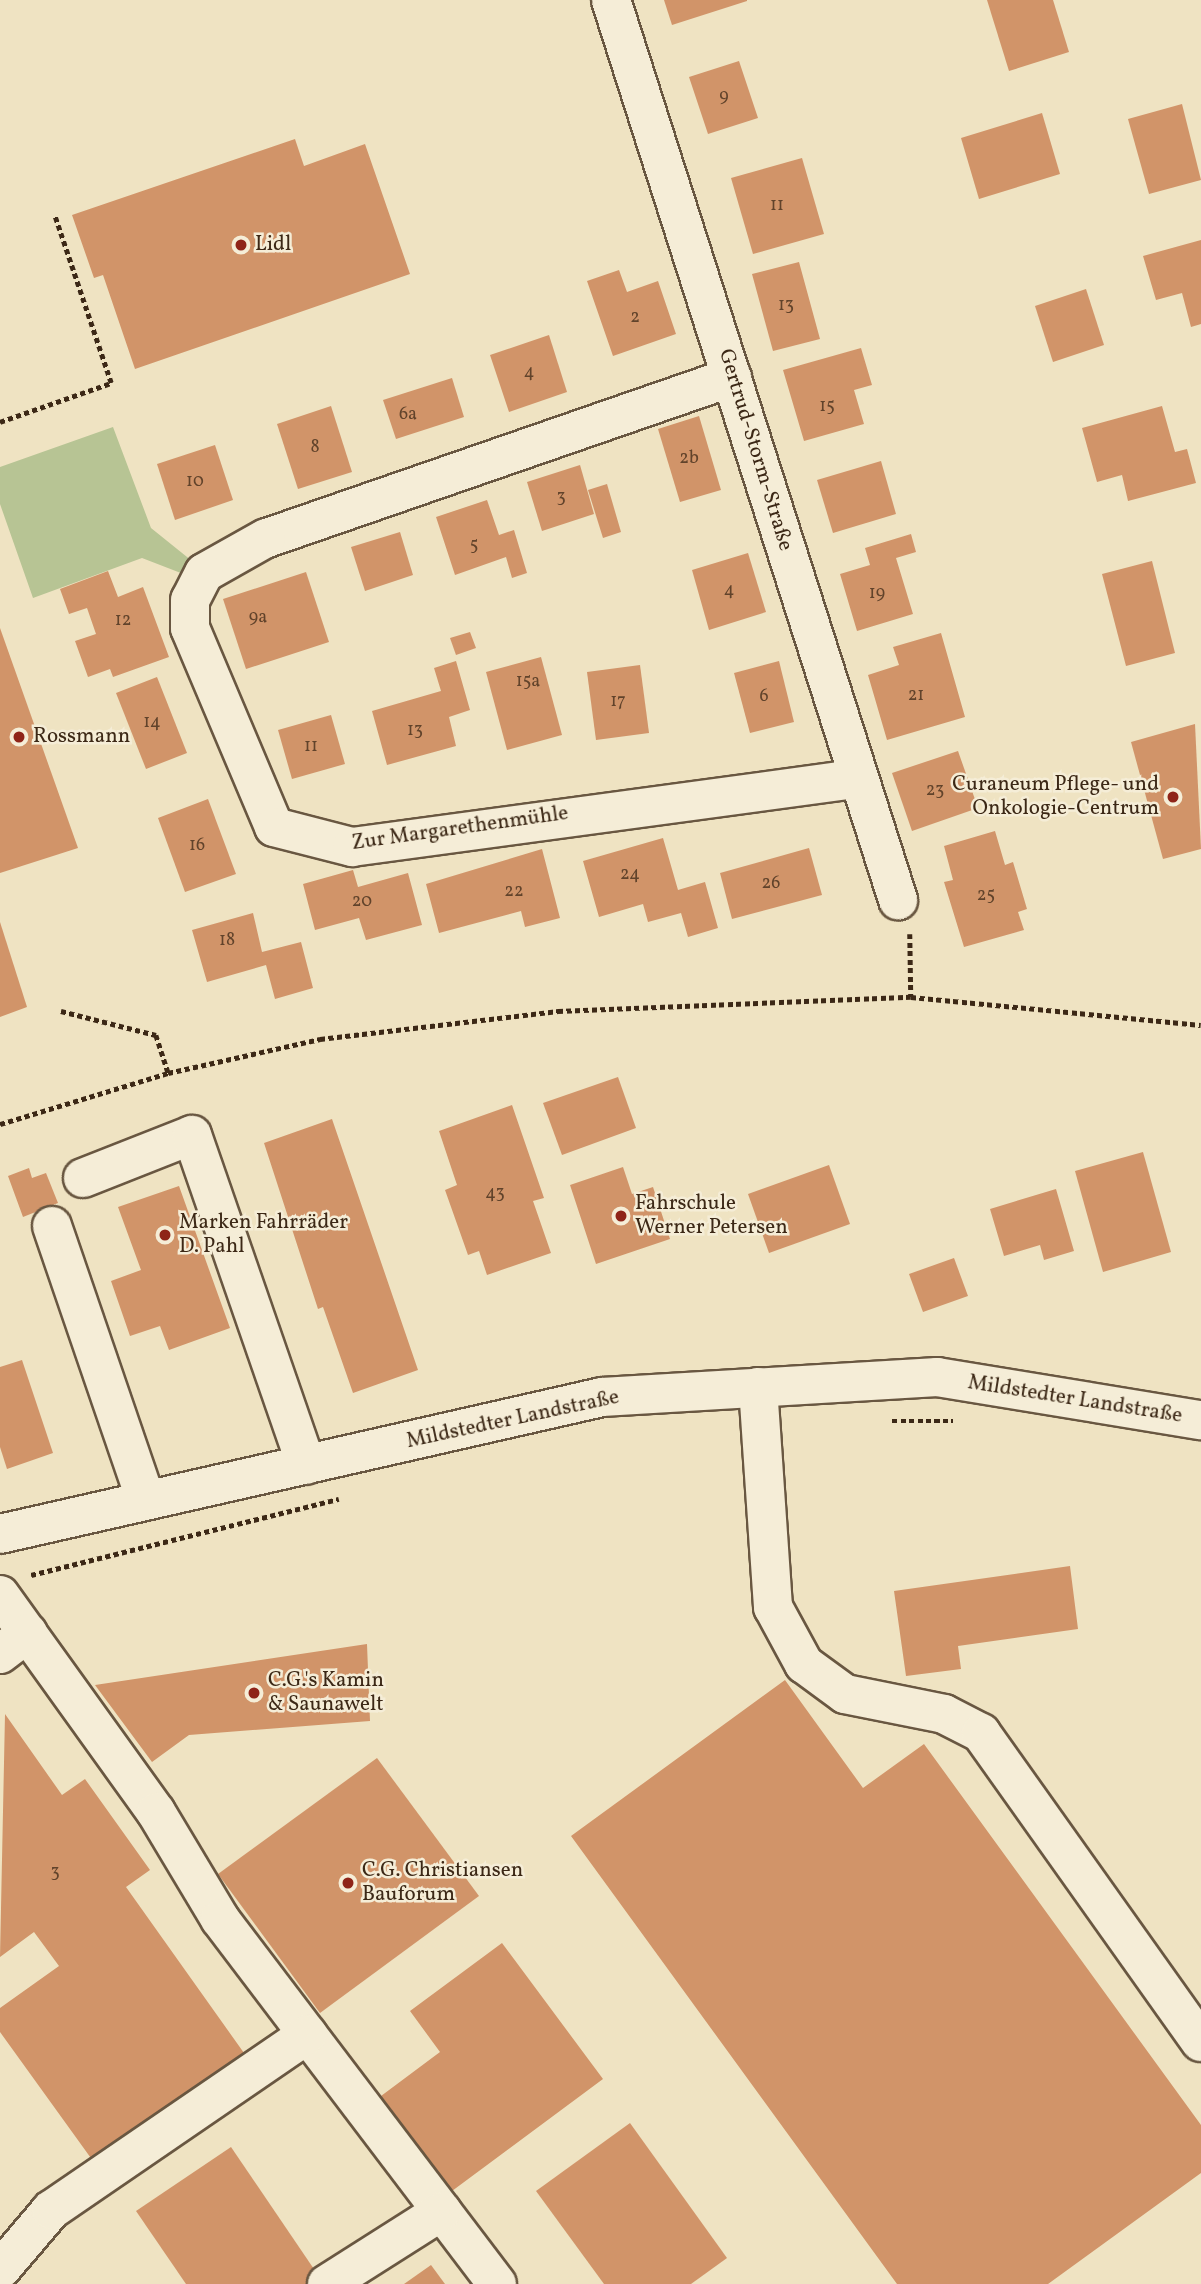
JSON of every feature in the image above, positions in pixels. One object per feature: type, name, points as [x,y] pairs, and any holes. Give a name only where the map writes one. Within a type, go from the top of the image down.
[{"type":"street","name":"Gertrud-Storm-Straße","points":[[611,0],[732,377],[855,779],[898,900]]},
{"type":"street","name":"Zur Margarethenmühle","points":[[732,377],[266,538],[204,573],[190,600],[190,628],[216,703],[274,827],[352,847],[855,779]]},
{"type":"street","points":[[83,1178],[192,1135],[306,1465]]},
{"type":"street","points":[[52,1226],[146,1500]]},
{"type":"street","name":"Mildstedter Landstraße","points":[[0,1534],[602,1397],[937,1377],[1201,1420]]},
{"type":"street","points":[[758,1388],[773,1607],[804,1664],[845,1694],[944,1714],[981,1733],[1201,2042]]},
{"type":"street","points":[[13,1586],[14,1643],[156,1812],[220,1919],[497,2284]]},
{"type":"street","points":[[0,2270],[51,2210],[308,2034]]},
{"type":"street","points":[[327,2284],[442,2211]]},
{"type":"path","points":[[0,422],[111,383],[54,214]]},
{"type":"path","points":[[898,900],[914,944],[911,997]]},
{"type":"path","points":[[0,1124],[168,1073],[320,1039],[558,1011],[911,997],[1201,1026]]},
{"type":"path","points":[[61,1011],[156,1035],[168,1073]]},
{"type":"path","points":[[883,1421],[966,1423]]},
{"type":"path","points":[[13,1586],[349,1496]]},
{"type":"green space","points":[[113,427],[151,528],[192,561],[186,575],[142,558],[33,598],[0,504],[0,467]]},
{"type":"building","points":[[664,0],[747,0],[747,1],[672,25]]},
{"type":"building","points":[[987,0],[1053,0],[1069,52],[1009,71]]},
{"type":"building","points":[[739,61],[758,118],[708,134],[689,77]]},
{"type":"building","points":[[1182,104],[1201,180],[1149,194],[1128,119]]},
{"type":"building","points":[[1042,113],[1060,174],[979,199],[961,138]]},
{"type":"building","name":"Lidl","points":[[295,139],[304,166],[365,144],[410,274],[135,369],[103,275],[94,278],[72,215]]},
{"type":"building","points":[[802,158],[824,234],[753,254],[731,178]]},
{"type":"building","points":[[1201,240],[1201,324],[1191,327],[1182,293],[1156,300],[1143,256]]},
{"type":"building","points":[[799,262],[820,339],[773,351],[752,274]]},
{"type":"building","points":[[619,270],[627,292],[658,281],[676,334],[613,356],[587,281]]},
{"type":"building","points":[[1086,289],[1104,345],[1053,362],[1035,306]]},
{"type":"building","points":[[549,335],[567,392],[509,412],[490,355]]},
{"type":"building","points":[[861,348],[872,385],[854,390],[864,424],[804,441],[783,370]]},
{"type":"building","points":[[452,378],[464,417],[396,439],[383,400]]},
{"type":"building","points":[[331,406],[352,472],[298,489],[277,424]]},
{"type":"building","points":[[1162,406],[1175,452],[1187,449],[1196,483],[1128,501],[1122,475],[1097,482],[1082,428]]},
{"type":"building","points":[[699,416],[721,490],[680,502],[658,429]]},
{"type":"building","points":[[215,445],[233,500],[175,520],[157,464]]},
{"type":"building","points":[[881,461],[896,514],[833,533],[817,480]]},
{"type":"building","points":[[580,465],[594,514],[542,531],[527,482]]},
{"type":"building","points":[[607,484],[621,532],[603,538],[588,490]]},
{"type":"building","points":[[487,500],[499,535],[514,530],[527,573],[512,578],[506,557],[455,575],[436,517]]},
{"type":"building","points":[[400,532],[413,575],[365,591],[351,547]]},
{"type":"building","points":[[911,534],[916,552],[896,558],[913,614],[857,631],[840,574],[870,565],[865,548]]},
{"type":"building","points":[[748,553],[766,612],[709,630],[692,570]]},
{"type":"building","points":[[1152,561],[1175,653],[1126,666],[1102,574]]},
{"type":"building","points":[[108,571],[118,597],[143,587],[169,657],[113,677],[110,669],[88,677],[75,641],[96,634],[87,608],[69,614],[60,589]]},
{"type":"building","points":[[306,572],[329,642],[246,669],[223,599]]},
{"type":"building","name":"Rossmann","points":[[0,628],[78,848],[0,873]]},
{"type":"building","points":[[470,632],[476,648],[456,655],[450,638]]},
{"type":"building","points":[[941,633],[965,717],[887,740],[868,675],[899,665],[893,647]]},
{"type":"building","points":[[541,657],[562,735],[507,750],[486,672]]},
{"type":"building","points":[[456,661],[470,710],[449,717],[456,746],[387,765],[372,711],[441,691],[434,668]]},
{"type":"building","points":[[779,661],[794,722],[750,733],[734,673]]},
{"type":"building","points":[[640,665],[649,733],[596,740],[587,672]]},
{"type":"building","points":[[157,677],[187,753],[146,769],[116,693]]},
{"type":"building","points":[[331,715],[345,764],[292,779],[278,730]]},
{"type":"building","name":"Curaneum Pflege- und Onkologie-Centrum","points":[[1195,724],[1201,849],[1163,859],[1131,742]]},
{"type":"building","points":[[958,751],[978,808],[912,831],[892,773]]},
{"type":"building","points":[[208,799],[236,874],[185,892],[158,818]]},
{"type":"building","points":[[995,831],[1005,865],[1013,862],[1027,909],[1018,912],[1024,930],[964,947],[944,882],[953,880],[944,846]]},
{"type":"building","points":[[663,838],[678,890],[705,882],[718,928],[688,937],[681,913],[648,922],[643,904],[599,917],[583,861]]},
{"type":"building","points":[[809,848],[822,895],[732,919],[720,873]]},
{"type":"building","points":[[542,849],[560,918],[525,927],[521,911],[439,933],[426,884]]},
{"type":"building","points":[[353,870],[358,887],[408,873],[422,925],[366,940],[359,918],[315,930],[303,884]]},
{"type":"building","points":[[253,913],[262,952],[301,942],[313,988],[275,999],[266,965],[207,982],[192,930]]},
{"type":"building","points":[[0,922],[27,1007],[0,1017]]},
{"type":"building","points":[[618,1077],[636,1128],[562,1155],[543,1103]]},
{"type":"building","points":[[512,1105],[544,1198],[533,1201],[551,1253],[487,1275],[479,1251],[468,1255],[445,1190],[457,1185],[439,1131]]},
{"type":"building","points":[[332,1119],[418,1370],[353,1393],[323,1307],[318,1309],[264,1143]]},
{"type":"building","points":[[1143,1152],[1171,1252],[1103,1272],[1075,1171]]},
{"type":"building","points":[[829,1165],[850,1224],[769,1253],[748,1194]]},
{"type":"building","name":"Fahrschule Werner Petersen","points":[[623,1167],[632,1194],[653,1187],[670,1239],[596,1264],[570,1185]]},
{"type":"building","points":[[29,1168],[32,1178],[46,1173],[58,1203],[23,1217],[8,1176]]},
{"type":"building","points":[[179,1186],[230,1328],[169,1350],[160,1326],[130,1336],[111,1281],[141,1270],[118,1207]]},
{"type":"building","points":[[1056,1189],[1074,1251],[1044,1260],[1040,1245],[1004,1256],[990,1209]]},
{"type":"building","points":[[954,1258],[968,1296],[923,1312],[909,1274]]},
{"type":"building","points":[[22,1360],[53,1453],[7,1469],[0,1447],[0,1367]]},
{"type":"building","points":[[1070,1566],[1078,1629],[958,1646],[961,1669],[906,1676],[894,1591]]},
{"type":"building","points":[[367,1644],[370,1721],[189,1735],[152,1762],[95,1685]]},
{"type":"building","points":[[785,1680],[863,1788],[924,1744],[1201,2125],[1201,2173],[1048,2284],[897,2284],[571,1836]]},
{"type":"building","points":[[5,1714],[62,1795],[85,1779],[150,1870],[126,1887],[244,2053],[93,2161],[0,2032],[0,2008],[59,1966],[34,1932],[0,1957]]},
{"type":"building","points":[[377,1758],[479,1896],[320,2013],[218,1874]]},
{"type":"building","points":[[502,1943],[603,2079],[452,2191],[381,2096],[440,2052],[410,2011]]},
{"type":"building","points":[[630,2123],[727,2258],[691,2284],[604,2284],[536,2191]]},
{"type":"building","points":[[231,2147],[320,2278],[312,2284],[186,2284],[136,2211]]},
{"type":"building","points":[[431,2265],[445,2284],[404,2284]]},
{"type":"place","name":"Lidl","points":[[241,245]]},
{"type":"place","name":"Rossmann","points":[[19,737]]},
{"type":"place","name":"Curaneum Pflege- und Onkologie-Centrum","points":[[1173,797]]},
{"type":"place","name":"Fahrschule Werner Petersen","points":[[621,1216]]},
{"type":"place","name":"Marken Fahrräder D. Pahl","points":[[165,1235]]},
{"type":"place","name":"C.G.'s Kamin & Saunawelt","points":[[254,1693]]},
{"type":"place","name":"C.G. Christiansen Bauforum","points":[[348,1883]]}]
